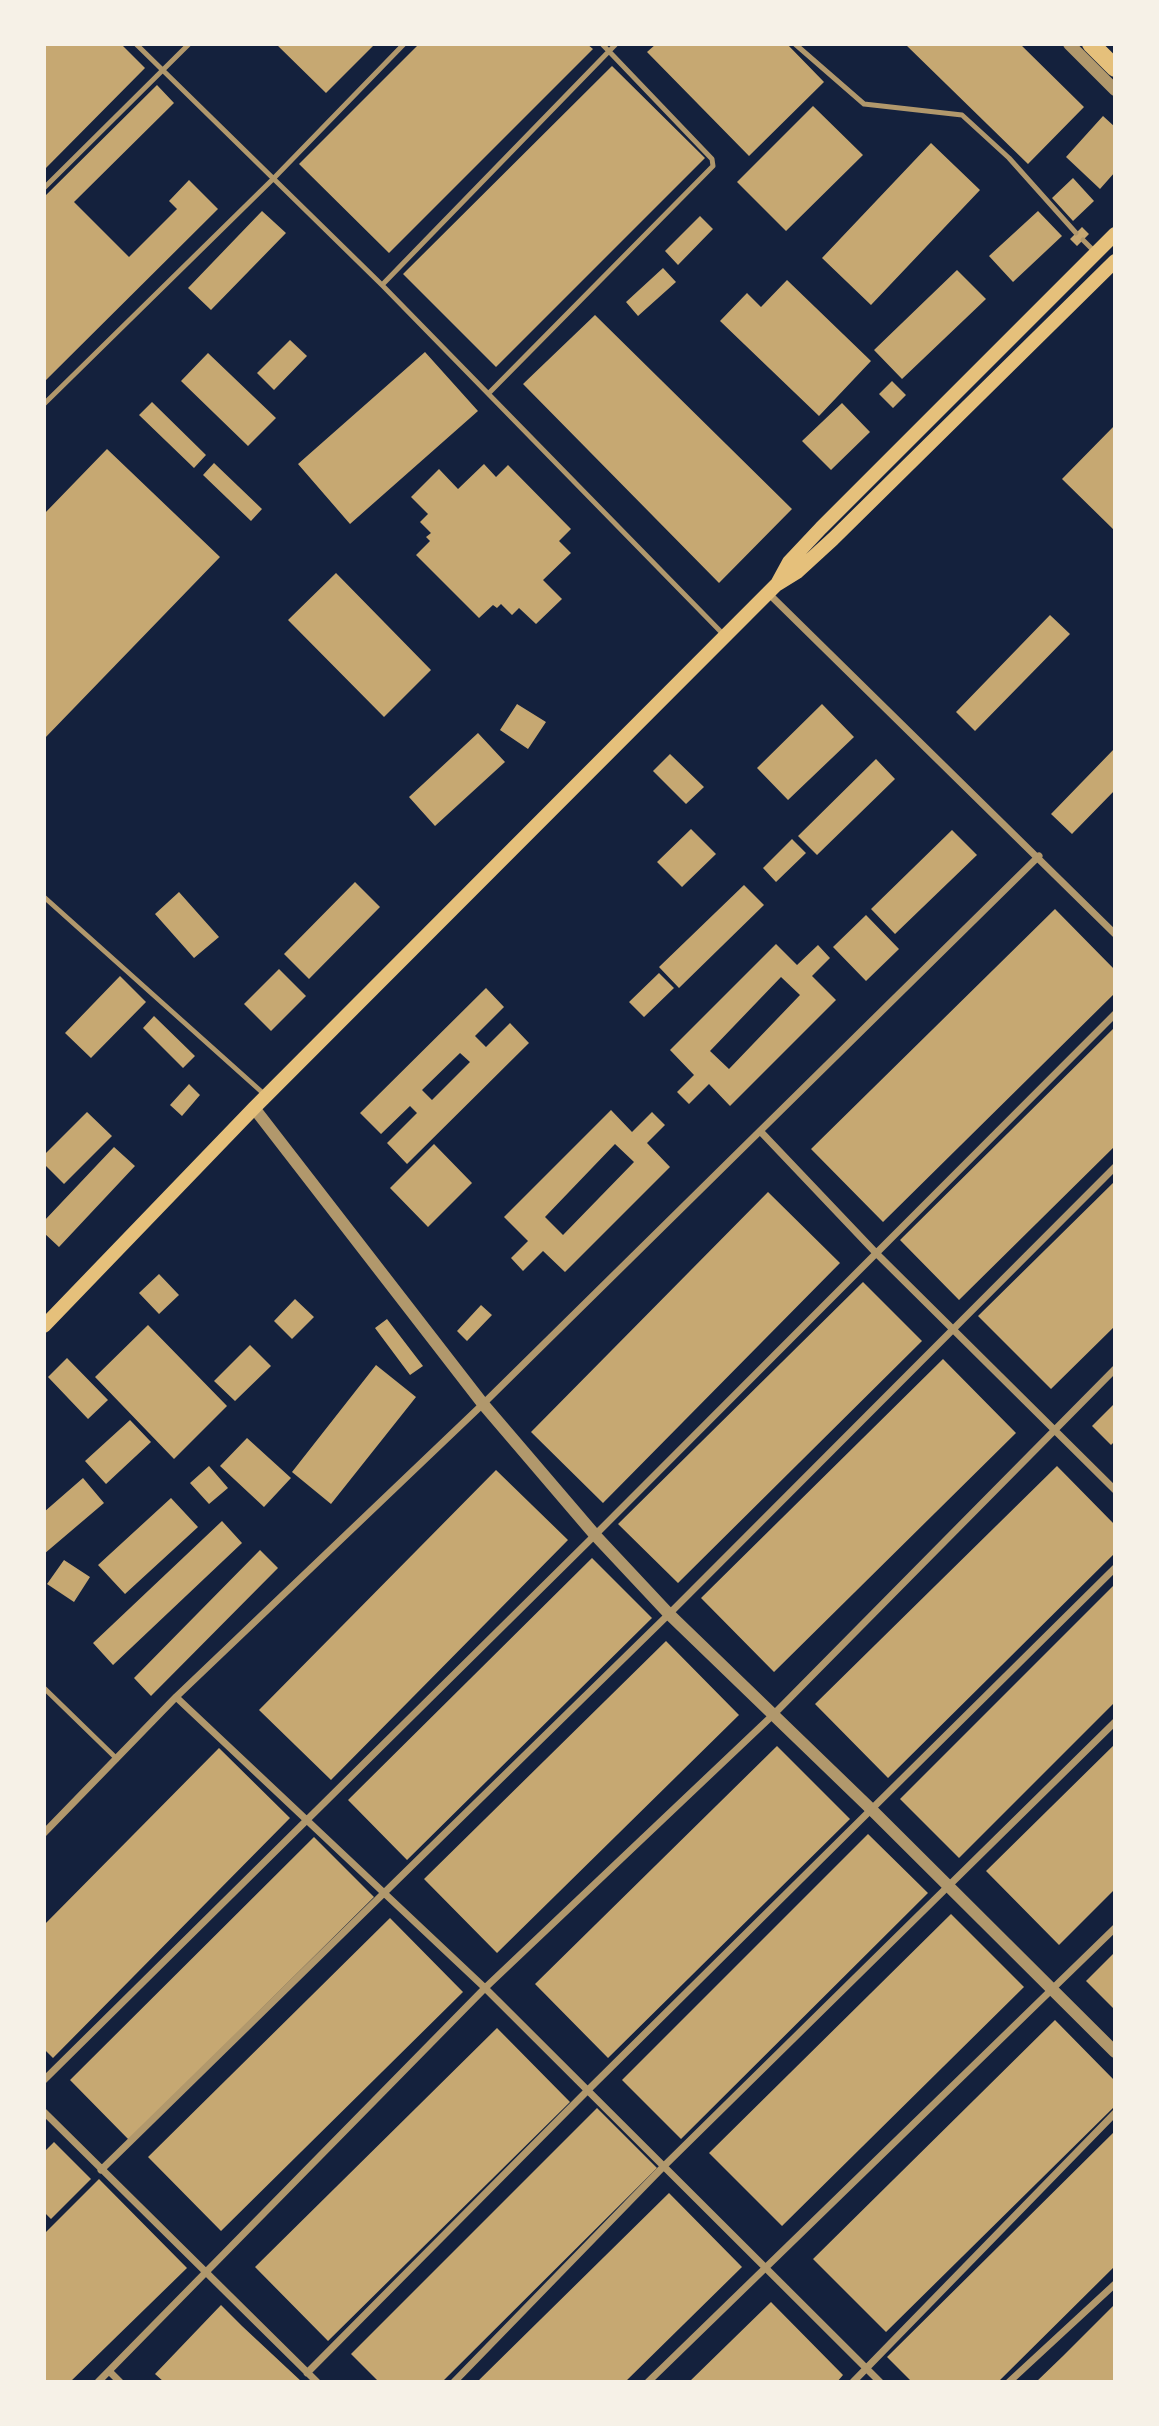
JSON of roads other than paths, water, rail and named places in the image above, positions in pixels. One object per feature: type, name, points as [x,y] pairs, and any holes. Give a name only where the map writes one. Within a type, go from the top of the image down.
[{"type":"main road","points":[[1091,44],[1115,68]]},
{"type":"main road","points":[[44,1326],[254,1108],[726,637],[772,589],[789,562],[821,528],[1115,234]]},
{"type":"main road","points":[[772,589],[797,572],[833,539],[1115,261]]},
{"type":"street","points":[[1069,44],[1115,90]]},
{"type":"street","points":[[772,589],[1115,934]]},
{"type":"street","points":[[44,1833],[176,1697],[483,1404],[1039,856]]},
{"type":"street","points":[[44,2080],[595,1535],[1115,1014]]},
{"type":"street","points":[[254,1108],[483,1404],[595,1535],[668,1614],[1055,1989],[1115,2052]]},
{"type":"street","points":[[761,1132],[876,1253],[1115,1490]]},
{"type":"street","points":[[101,2170],[384,1895],[1115,1167]]},
{"type":"street","points":[[98,2382],[485,1988],[774,1714],[1115,1369]]},
{"type":"street","points":[[307,2373],[587,2091],[873,1811],[1115,1568]]},
{"type":"street","points":[[176,1697],[485,1988],[880,2382]]},
{"type":"street","points":[[454,2382],[663,2168],[1115,1722]]},
{"type":"street","points":[[648,2382],[1115,1928]]},
{"type":"street","points":[[44,2112],[204,2274],[317,2382]]},
{"type":"street","points":[[853,2382],[1115,2113]]},
{"type":"street","points":[[44,2127],[51,2120]]},
{"type":"street","points":[[1009,2382],[1115,2284]]},
{"type":"street","points":[[108,2371],[120,2382]]},
{"type":"lane","points":[[136,44],[382,285],[726,637]]},
{"type":"lane","points":[[44,188],[189,44]]},
{"type":"lane","points":[[44,404],[274,178],[404,44]]},
{"type":"lane","points":[[489,393],[713,166],[712,159],[602,44]]},
{"type":"lane","points":[[382,285],[616,44]]},
{"type":"lane","points":[[795,44],[864,104],[962,115],[1009,158],[1076,233]]},
{"type":"lane","points":[[1083,240],[1096,253]]},
{"type":"lane","points":[[44,897],[267,1096]]},
{"type":"lane","points":[[44,1688],[117,1759]]}]
